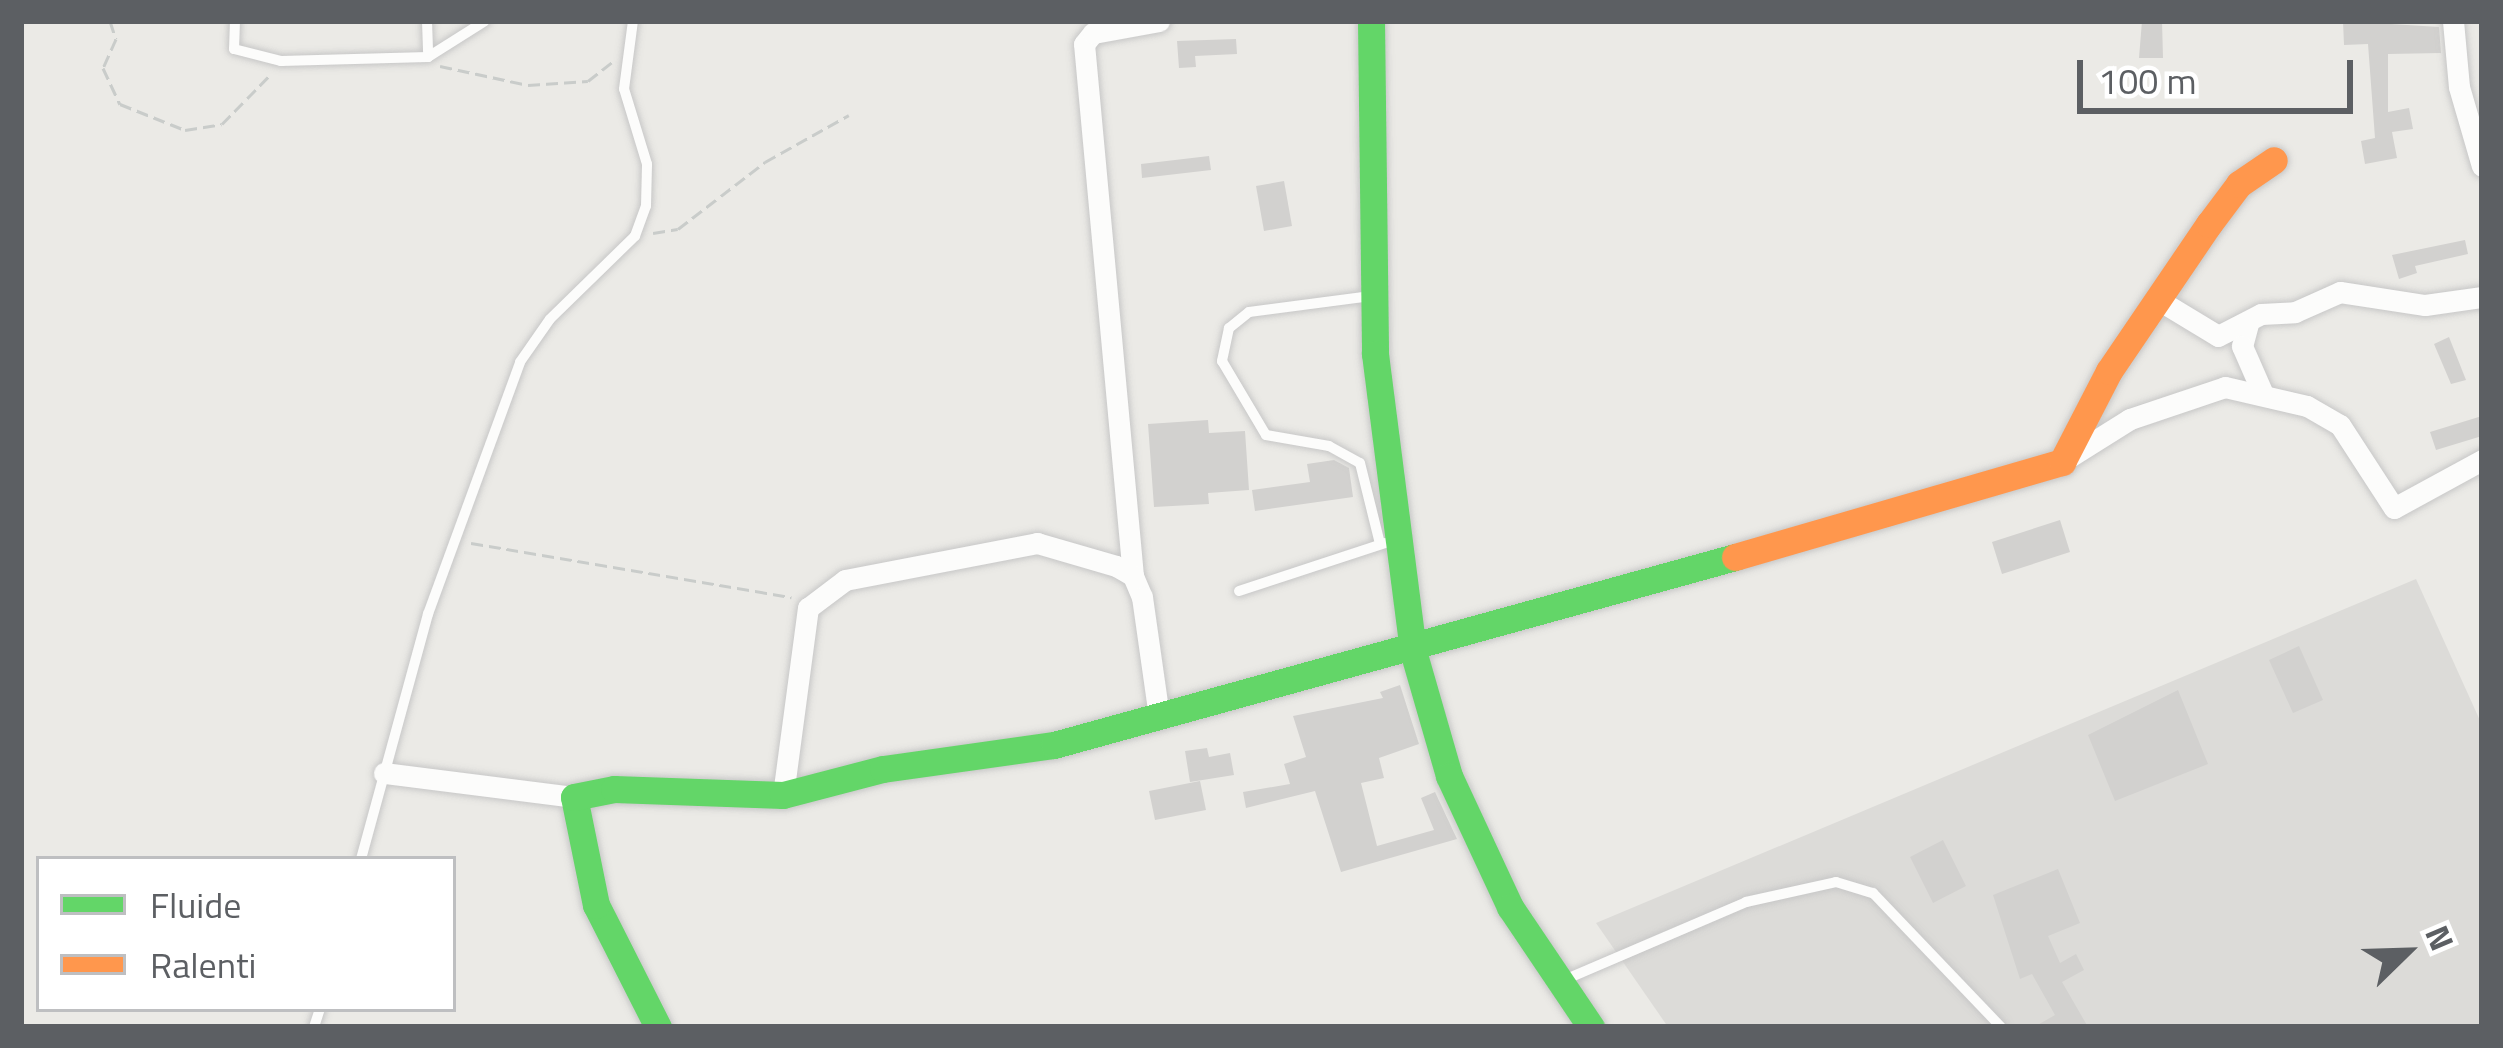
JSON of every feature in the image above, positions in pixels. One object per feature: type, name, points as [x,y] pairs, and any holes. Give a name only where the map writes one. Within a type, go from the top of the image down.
[{"type":"street","points":[[1159,717],[1133,576],[1084,44],[1093,33],[1160,21]]},
{"type":"street","points":[[1371,21],[1374,295],[1387,542],[1449,776],[1510,908],[1591,1027]]},
{"type":"street","points":[[2453,21],[2458,87],[2482,166]]},
{"type":"street","points":[[2062,462],[2157,299],[2239,184],[2274,160]]},
{"type":"street","points":[[2157,299],[2218,336],[2355,290],[2425,305],[2482,297]]},
{"type":"street","points":[[2248,324],[2242,346],[2263,394]]},
{"type":"street","points":[[384,773],[574,796],[614,790],[783,795],[883,769],[1033,750],[1413,651],[2062,462],[2130,419],[2203,390],[2263,394],[2340,425],[2394,508],[2482,460]]},
{"type":"street","points":[[783,795],[808,608],[845,580],[1036,543],[1133,576]]},
{"type":"street","points":[[574,796],[596,905],[658,1027]]},
{"type":"lane","points":[[235,21],[234,49],[281,61],[428,57],[485,21]]},
{"type":"lane","points":[[427,21],[428,57]]},
{"type":"lane","points":[[362,856],[452,540],[532,340],[634,236],[648,183],[624,88],[625,53],[633,21]]},
{"type":"lane","points":[[1239,591],[1387,542],[1360,463],[1329,446],[1265,434],[1222,361],[1229,328],[1249,312],[1374,295]]},
{"type":"lane","points":[[1559,982],[1746,902],[1836,882],[1873,892],[2001,1027]]},
{"type":"path","points":[[110,21],[116,39],[103,68],[120,104],[184,130],[222,124],[281,61]]},
{"type":"path","points":[[428,57],[528,86],[588,81],[625,53]]},
{"type":"path","points":[[634,236],[678,229],[764,162],[849,115]]},
{"type":"path","points":[[452,540],[745,591],[780,590],[808,608]]},
{"type":"shaded area","points":[[2416,579],[2482,725],[2482,1027],[1668,1027],[1596,923]]},
{"type":"building","points":[[2142,21],[2162,21],[2163,58],[2139,58]]},
{"type":"building","points":[[2343,21],[2439,27],[2441,53],[2388,54],[2388,112],[2409,108],[2413,129],[2392,132],[2397,158],[2365,164],[2361,141],[2375,138],[2368,44],[2344,45]]},
{"type":"building","points":[[1236,39],[1237,54],[1195,56],[1196,67],[1179,68],[1177,41]]},
{"type":"building","points":[[1209,156],[1211,170],[1142,178],[1141,164]]},
{"type":"building","points":[[1284,181],[1292,226],[1264,231],[1256,186]]},
{"type":"building","points":[[2465,240],[2468,254],[2415,266],[2417,273],[2399,279],[2392,255]]},
{"type":"building","points":[[2449,337],[2466,380],[2451,384],[2434,344]]},
{"type":"building","points":[[2482,416],[2482,436],[2436,450],[2430,432]]},
{"type":"building","points":[[1208,420],[1209,433],[1245,431],[1249,490],[1208,493],[1209,504],[1154,507],[1148,424]]},
{"type":"building","points":[[1334,460],[1349,468],[1353,497],[1255,511],[1252,490],[1310,482],[1307,464]]},
{"type":"building","points":[[2060,520],[2070,552],[2002,574],[1992,542]]},
{"type":"building","points":[[2299,646],[2323,700],[2293,713],[2269,660]]},
{"type":"building","points":[[1400,685],[1419,744],[1379,758],[1384,778],[1361,783],[1377,846],[1434,830],[1421,798],[1435,792],[1457,839],[1341,872],[1315,791],[1246,808],[1243,792],[1290,784],[1284,764],[1306,757],[1293,716],[1383,698],[1380,692]]},
{"type":"building","points":[[2178,690],[2208,764],[2115,801],[2088,735]]},
{"type":"building","points":[[1207,748],[1209,757],[1230,753],[1234,775],[1190,782],[1185,751]]},
{"type":"building","points":[[1200,781],[1206,810],[1155,820],[1149,791]]},
{"type":"building","points":[[1943,840],[1966,886],[1933,903],[1910,857]]},
{"type":"building","points":[[2058,869],[2080,923],[2048,936],[2060,963],[2076,954],[2084,970],[2062,982],[2088,1027],[2034,1027],[2055,1015],[2032,974],[2020,979],[1993,895]]},
{"type":"traffic: fast","points":[[1371,21],[1375,354],[1413,651],[1449,776],[1510,907],[1591,1027]]},
{"type":"traffic: fast","points":[[658,1027],[596,905],[574,797],[614,789],[783,795],[883,769],[1054,745],[1735,557]]},
{"type":"traffic: slow","points":[[1735,557],[2062,462],[2109,371],[2209,224],[2239,184],[2274,160]]}]
